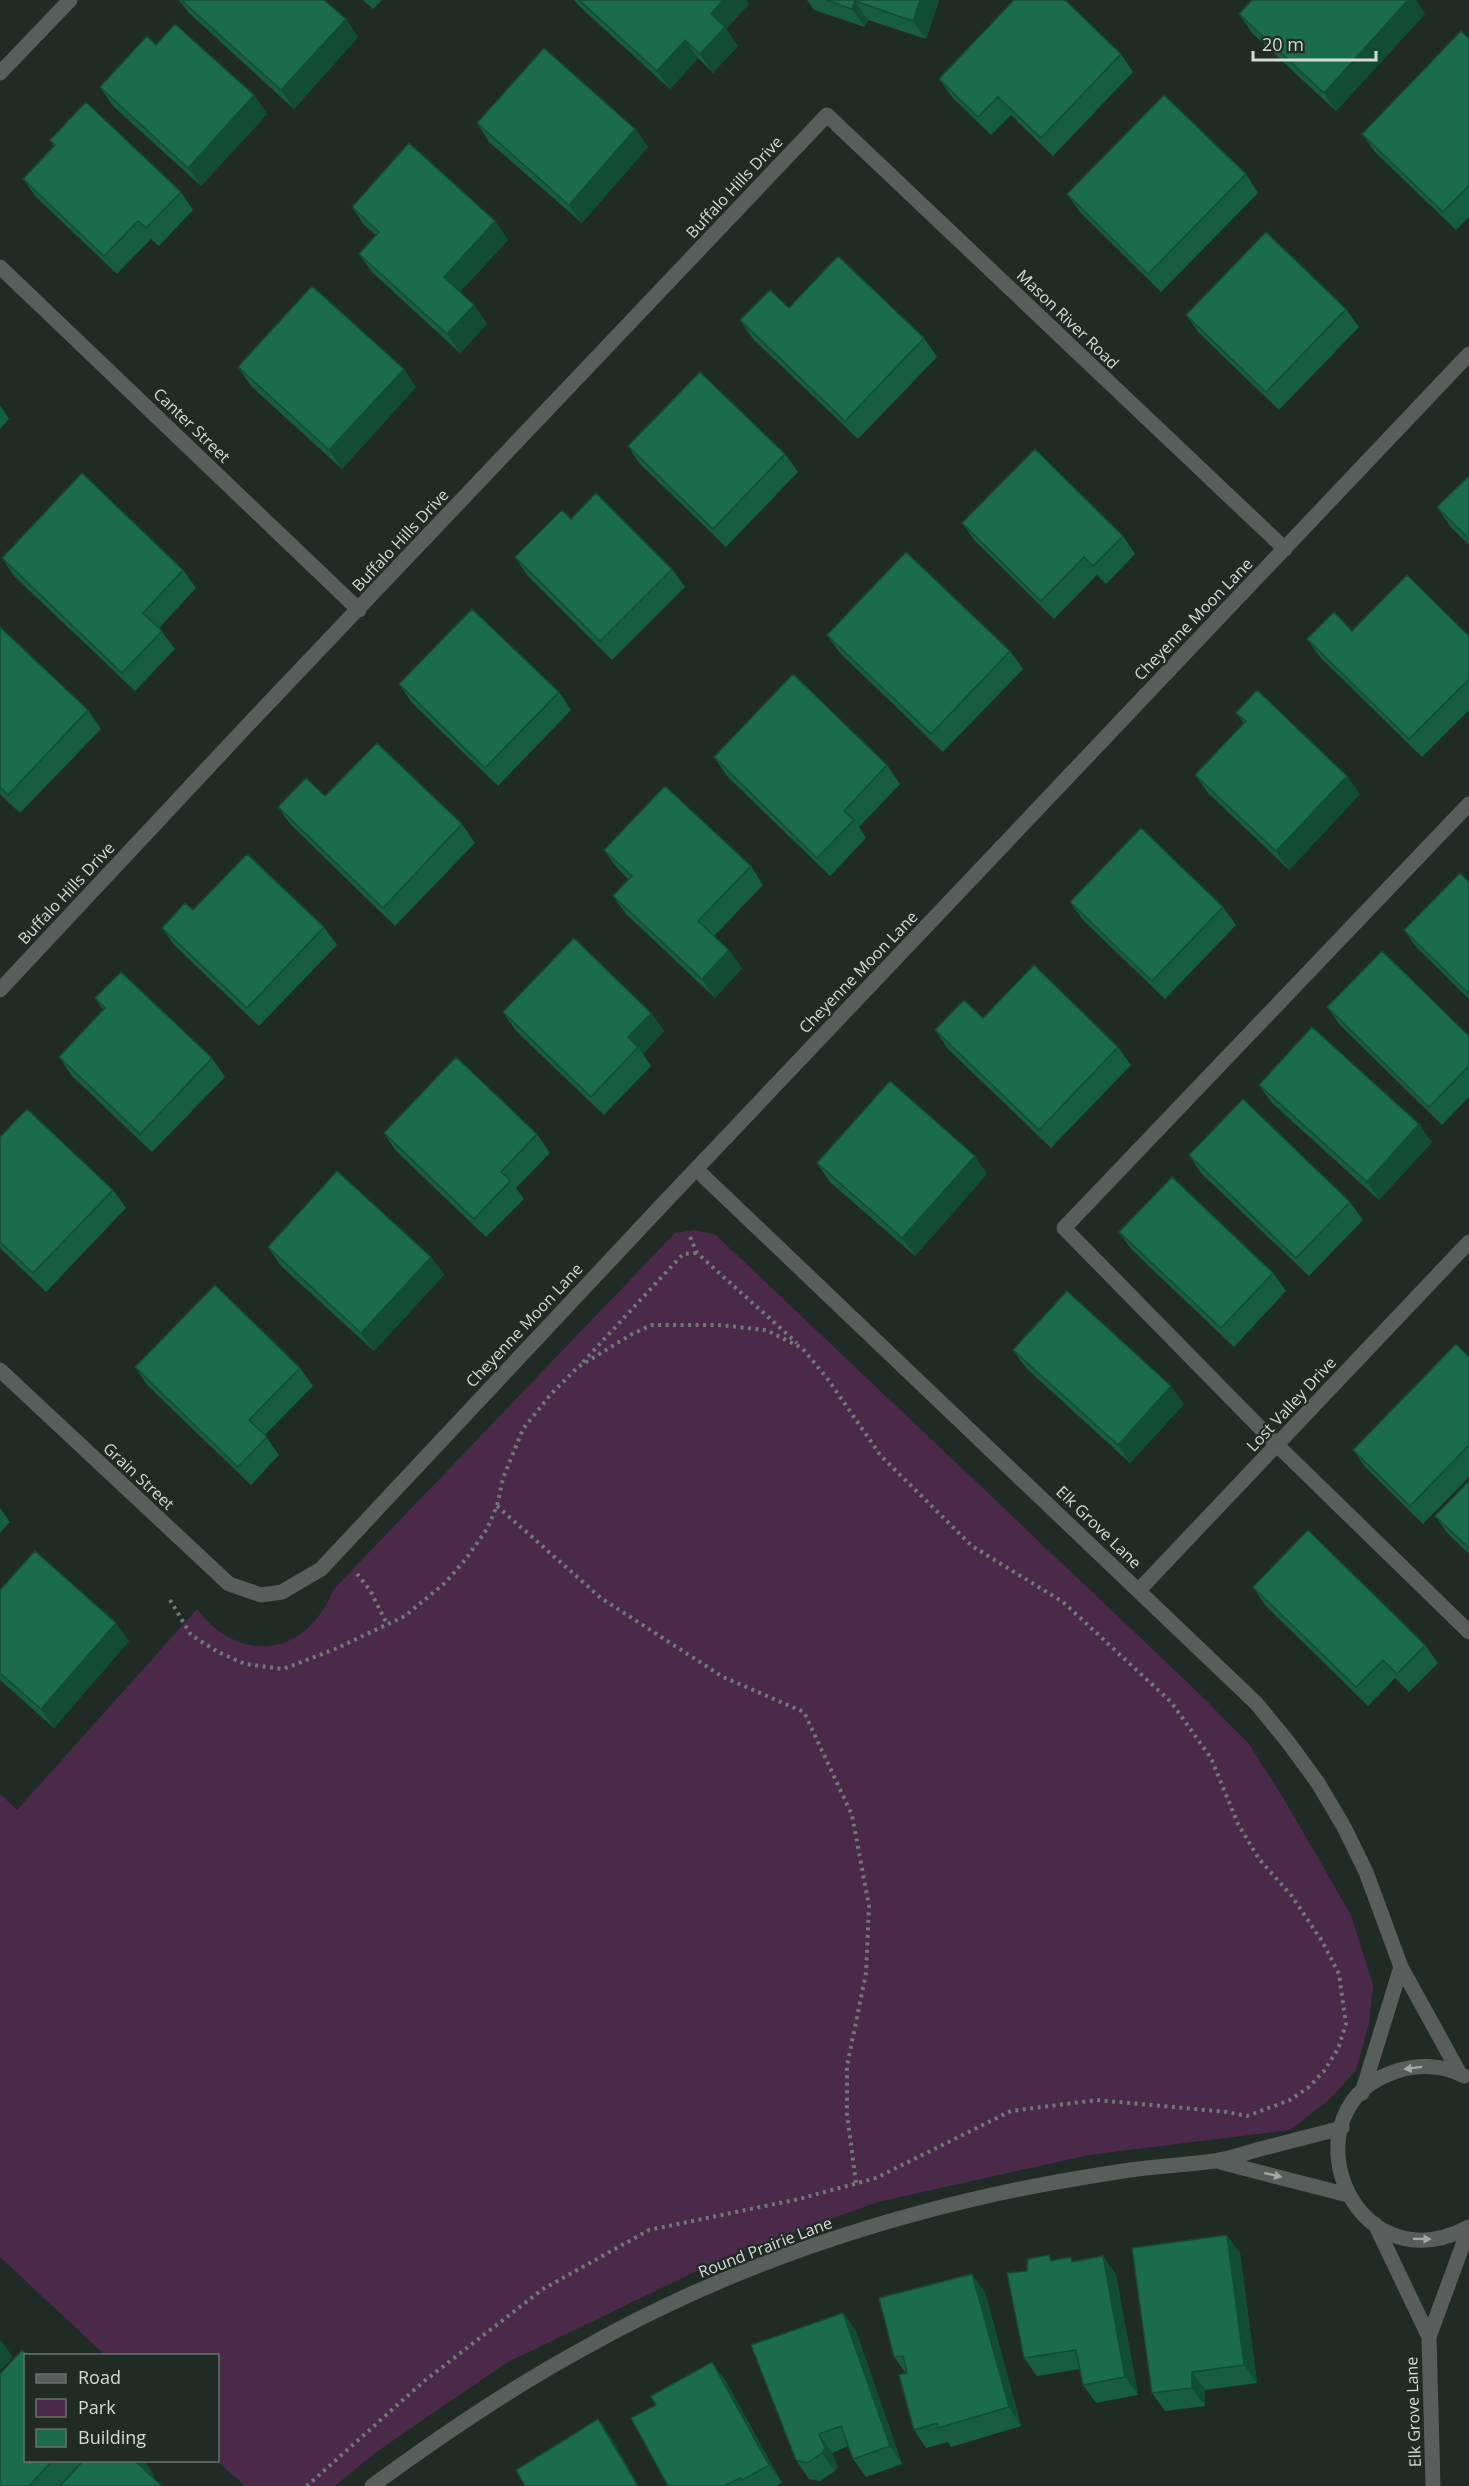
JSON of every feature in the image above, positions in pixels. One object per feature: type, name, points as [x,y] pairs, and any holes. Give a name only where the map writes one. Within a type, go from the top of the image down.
[{"type":"street","points":[[0,73],[70,0]]},
{"type":"street","name":"Mason River Road","points":[[828,114],[1285,549]]},
{"type":"street","name":"Buffalo Hills Drive","points":[[0,990],[244,729],[828,114]]},
{"type":"street","name":"Canter Street","points":[[0,267],[359,610]]},
{"type":"street","name":"Cheyenne Moon Lane","points":[[261,1595],[282,1592],[321,1569],[696,1169],[1469,354]]},
{"type":"street","points":[[1469,804],[1064,1228],[1277,1445],[1469,1632]]},
{"type":"street","name":"Elk Grove Lane","points":[[696,1169],[1256,1703],[1288,1742],[1344,1827],[1366,1872],[1401,1967],[1464,2077]]},
{"type":"street","name":"Lost Valley Drive","points":[[1139,1590],[1469,1242]]},
{"type":"street","name":"Grain Street","points":[[0,1370],[229,1584],[261,1595]]},
{"type":"street","points":[[1362,2093],[1401,1967]]},
{"type":"street","points":[[1464,2077],[1433,2067],[1407,2068],[1382,2078],[1362,2093],[1346,2115],[1338,2142],[1339,2169],[1348,2195],[1360,2211],[1375,2224],[1400,2236],[1427,2240],[1456,2234],[1469,2228]]},
{"type":"street","name":"Round Prairie Lane","points":[[372,2486],[455,2426],[580,2350],[731,2277],[809,2248],[879,2225],[969,2200],[1051,2182],[1217,2161],[1342,2128]]},
{"type":"street","name":"Round Prairie Lane","points":[[1217,2161],[1348,2195]]},
{"type":"street","name":"Elk Grove Lane","points":[[1375,2224],[1429,2337]]},
{"type":"street","name":"Elk Grove Lane","points":[[1433,2486],[1429,2337],[1469,2228]]},
{"type":"path","points":[[308,2486],[423,2382],[543,2289],[649,2230],[799,2199],[876,2178],[1011,2111],[1097,2100],[1227,2112],[1247,2116],[1290,2100],[1309,2087],[1324,2071],[1338,2049],[1346,2024],[1339,1974],[1322,1941],[1291,1895],[1259,1859],[1238,1824],[1211,1758],[1171,1702],[1063,1602],[972,1546],[881,1456],[827,1378],[802,1348],[697,1253],[690,1237]]},
{"type":"path","points":[[170,1600],[191,1635],[218,1652],[246,1664],[284,1669],[405,1616],[445,1583],[487,1529],[497,1506],[503,1478],[523,1429],[551,1394],[683,1254],[697,1253]]},
{"type":"path","points":[[578,1367],[632,1334],[652,1325],[718,1325],[766,1330],[802,1348]]},
{"type":"path","points":[[497,1506],[601,1598],[723,1677],[804,1712],[852,1815],[869,1906],[866,1973],[848,2066],[847,2114],[856,2183]]},
{"type":"path","points":[[336,1551],[370,1590],[387,1624]]},
{"type":"green space","points":[[695,1230],[716,1235],[1207,1701],[1249,1744],[1351,1915],[1373,1985],[1369,2024],[1356,2070],[1330,2099],[1290,2130],[1089,2155],[878,2202],[726,2257],[506,2363],[375,2453],[335,2486],[245,2486],[218,2462],[219,2354],[104,2354],[0,2257],[0,1794],[17,1810],[197,1609],[214,1627],[233,1639],[252,1645],[271,1646],[290,1640],[307,1629],[321,1612],[333,1590],[675,1233]]},
{"type":"building","points":[[181,0],[324,0],[346,19],[281,90]]},
{"type":"building","points":[[579,0],[723,0],[711,14],[725,27],[700,54],[685,40],[657,71]]},
{"type":"building","points":[[826,0],[920,0],[913,21],[855,1],[852,9]]},
{"type":"building","points":[[1014,0],[1065,0],[1121,54],[1041,138],[998,97],[978,117],[939,79]]},
{"type":"building","points":[[1252,0],[1408,0],[1324,93],[1239,14]]},
{"type":"building","points":[[175,24],[254,95],[188,168],[100,87],[147,36],[156,45]]},
{"type":"building","points":[[1461,31],[1469,39],[1469,185],[1443,212],[1362,134]]},
{"type":"building","points":[[544,48],[635,129],[569,205],[477,123]]},
{"type":"building","points":[[1164,95],[1246,174],[1148,274],[1067,194]]},
{"type":"building","points":[[86,102],[181,192],[146,228],[138,221],[104,256],[23,179],[55,145],[50,140]]},
{"type":"building","points":[[409,143],[495,221],[444,277],[474,305],[447,334],[359,254],[379,232],[352,207]]},
{"type":"building","points":[[1266,232],[1346,309],[1266,392],[1186,315]]},
{"type":"building","points":[[838,256],[924,338],[845,421],[740,320],[770,290],[789,308]]},
{"type":"building","points":[[312,286],[404,369],[329,450],[238,367]]},
{"type":"building","points":[[700,372],[785,454],[713,529],[628,446]]},
{"type":"building","points":[[1035,449],[1123,536],[1093,566],[1084,557],[1041,601],[962,523]]},
{"type":"building","points":[[82,473],[183,570],[143,613],[162,631],[122,673],[2,558]]},
{"type":"building","points":[[1469,476],[1469,539],[1437,507]]},
{"type":"building","points":[[596,493],[672,569],[600,641],[515,557],[562,510],[571,519]]},
{"type":"building","points":[[906,552],[1010,651],[931,734],[827,635]]},
{"type":"building","points":[[1407,575],[1469,636],[1469,679],[1409,739],[1307,639],[1334,612],[1352,631]]},
{"type":"building","points":[[472,609],[559,692],[485,768],[399,684]]},
{"type":"building","points":[[0,627],[88,710],[8,795],[0,787]]},
{"type":"building","points":[[793,674],[887,765],[844,811],[854,820],[817,858],[714,757]]},
{"type":"building","points":[[1257,690],[1347,776],[1276,851],[1195,775],[1246,721],[1236,713]]},
{"type":"building","points":[[377,743],[462,824],[383,908],[278,807],[306,778],[325,796]]},
{"type":"building","points":[[665,786],[751,866],[698,921],[729,950],[702,979],[613,896],[632,876],[604,850]]},
{"type":"building","points":[[1141,828],[1223,907],[1152,981],[1070,902]]},
{"type":"building","points":[[247,854],[324,927],[247,1008],[162,928],[185,903],[193,910]]},
{"type":"building","points":[[1460,873],[1469,882],[1469,994],[1404,930]]},
{"type":"building","points":[[574,938],[651,1013],[628,1037],[638,1047],[591,1097],[503,1012]]},
{"type":"building","points":[[1382,951],[1469,1036],[1469,1066],[1429,1107],[1327,1007]]},
{"type":"building","points":[[1034,965],[1118,1047],[1039,1130],[935,1030],[964,1000],[983,1018]]},
{"type":"building","points":[[121,972],[212,1058],[140,1134],[59,1057],[105,1008],[95,998]]},
{"type":"building","points":[[1312,1027],[1419,1124],[1367,1182],[1259,1085]]},
{"type":"building","points":[[456,1057],[537,1134],[501,1172],[511,1180],[474,1219],[384,1133]]},
{"type":"building","points":[[890,1081],[975,1156],[902,1238],[817,1163]]},
{"type":"building","points":[[1243,1099],[1350,1202],[1296,1258],[1189,1155]]},
{"type":"building","points":[[27,1109],[113,1190],[33,1273],[0,1242],[0,1137]]},
{"type":"building","points":[[337,1171],[431,1257],[361,1333],[268,1247]]},
{"type":"building","points":[[1172,1177],[1273,1273],[1221,1328],[1119,1232]]},
{"type":"building","points":[[215,1285],[300,1368],[249,1420],[267,1437],[238,1467],[135,1367]]},
{"type":"building","points":[[1067,1291],[1171,1386],[1118,1445],[1013,1350]]},
{"type":"building","points":[[1456,1344],[1469,1357],[1469,1445],[1410,1506],[1353,1450]]},
{"type":"building","points":[[1469,1481],[1469,1548],[1435,1516]]},
{"type":"building","points":[[1308,1530],[1425,1645],[1397,1674],[1383,1660],[1356,1687],[1253,1587]]},
{"type":"building","points":[[35,1551],[116,1623],[41,1709],[0,1673],[0,1590]]},
{"type":"building","points":[[1227,2235],[1244,2365],[1192,2372],[1192,2388],[1152,2393],[1132,2248]]},
{"type":"building","points":[[1049,2255],[1051,2261],[1071,2257],[1072,2262],[1103,2256],[1125,2377],[1083,2385],[1076,2350],[1024,2358],[1007,2273],[1027,2271],[1028,2259]]},
{"type":"building","points":[[972,2274],[1009,2407],[938,2428],[937,2423],[914,2430],[899,2375],[907,2373],[903,2356],[894,2357],[879,2298]]},
{"type":"building","points":[[843,2313],[890,2446],[853,2459],[841,2426],[819,2434],[825,2448],[822,2453],[807,2463],[796,2460],[751,2345]]},
{"type":"building","points":[[22,2350],[27,2354],[24,2354],[24,2462],[51,2462],[29,2486],[0,2486],[0,2374]]},
{"type":"building","points":[[712,2362],[769,2465],[742,2480],[740,2478],[724,2486],[668,2486],[631,2418],[656,2405],[651,2396]]},
{"type":"building","points":[[598,2419],[638,2486],[525,2486],[516,2470]]},
{"type":"building","points":[[82,2462],[136,2462],[161,2485],[160,2486],[60,2486]]}]
